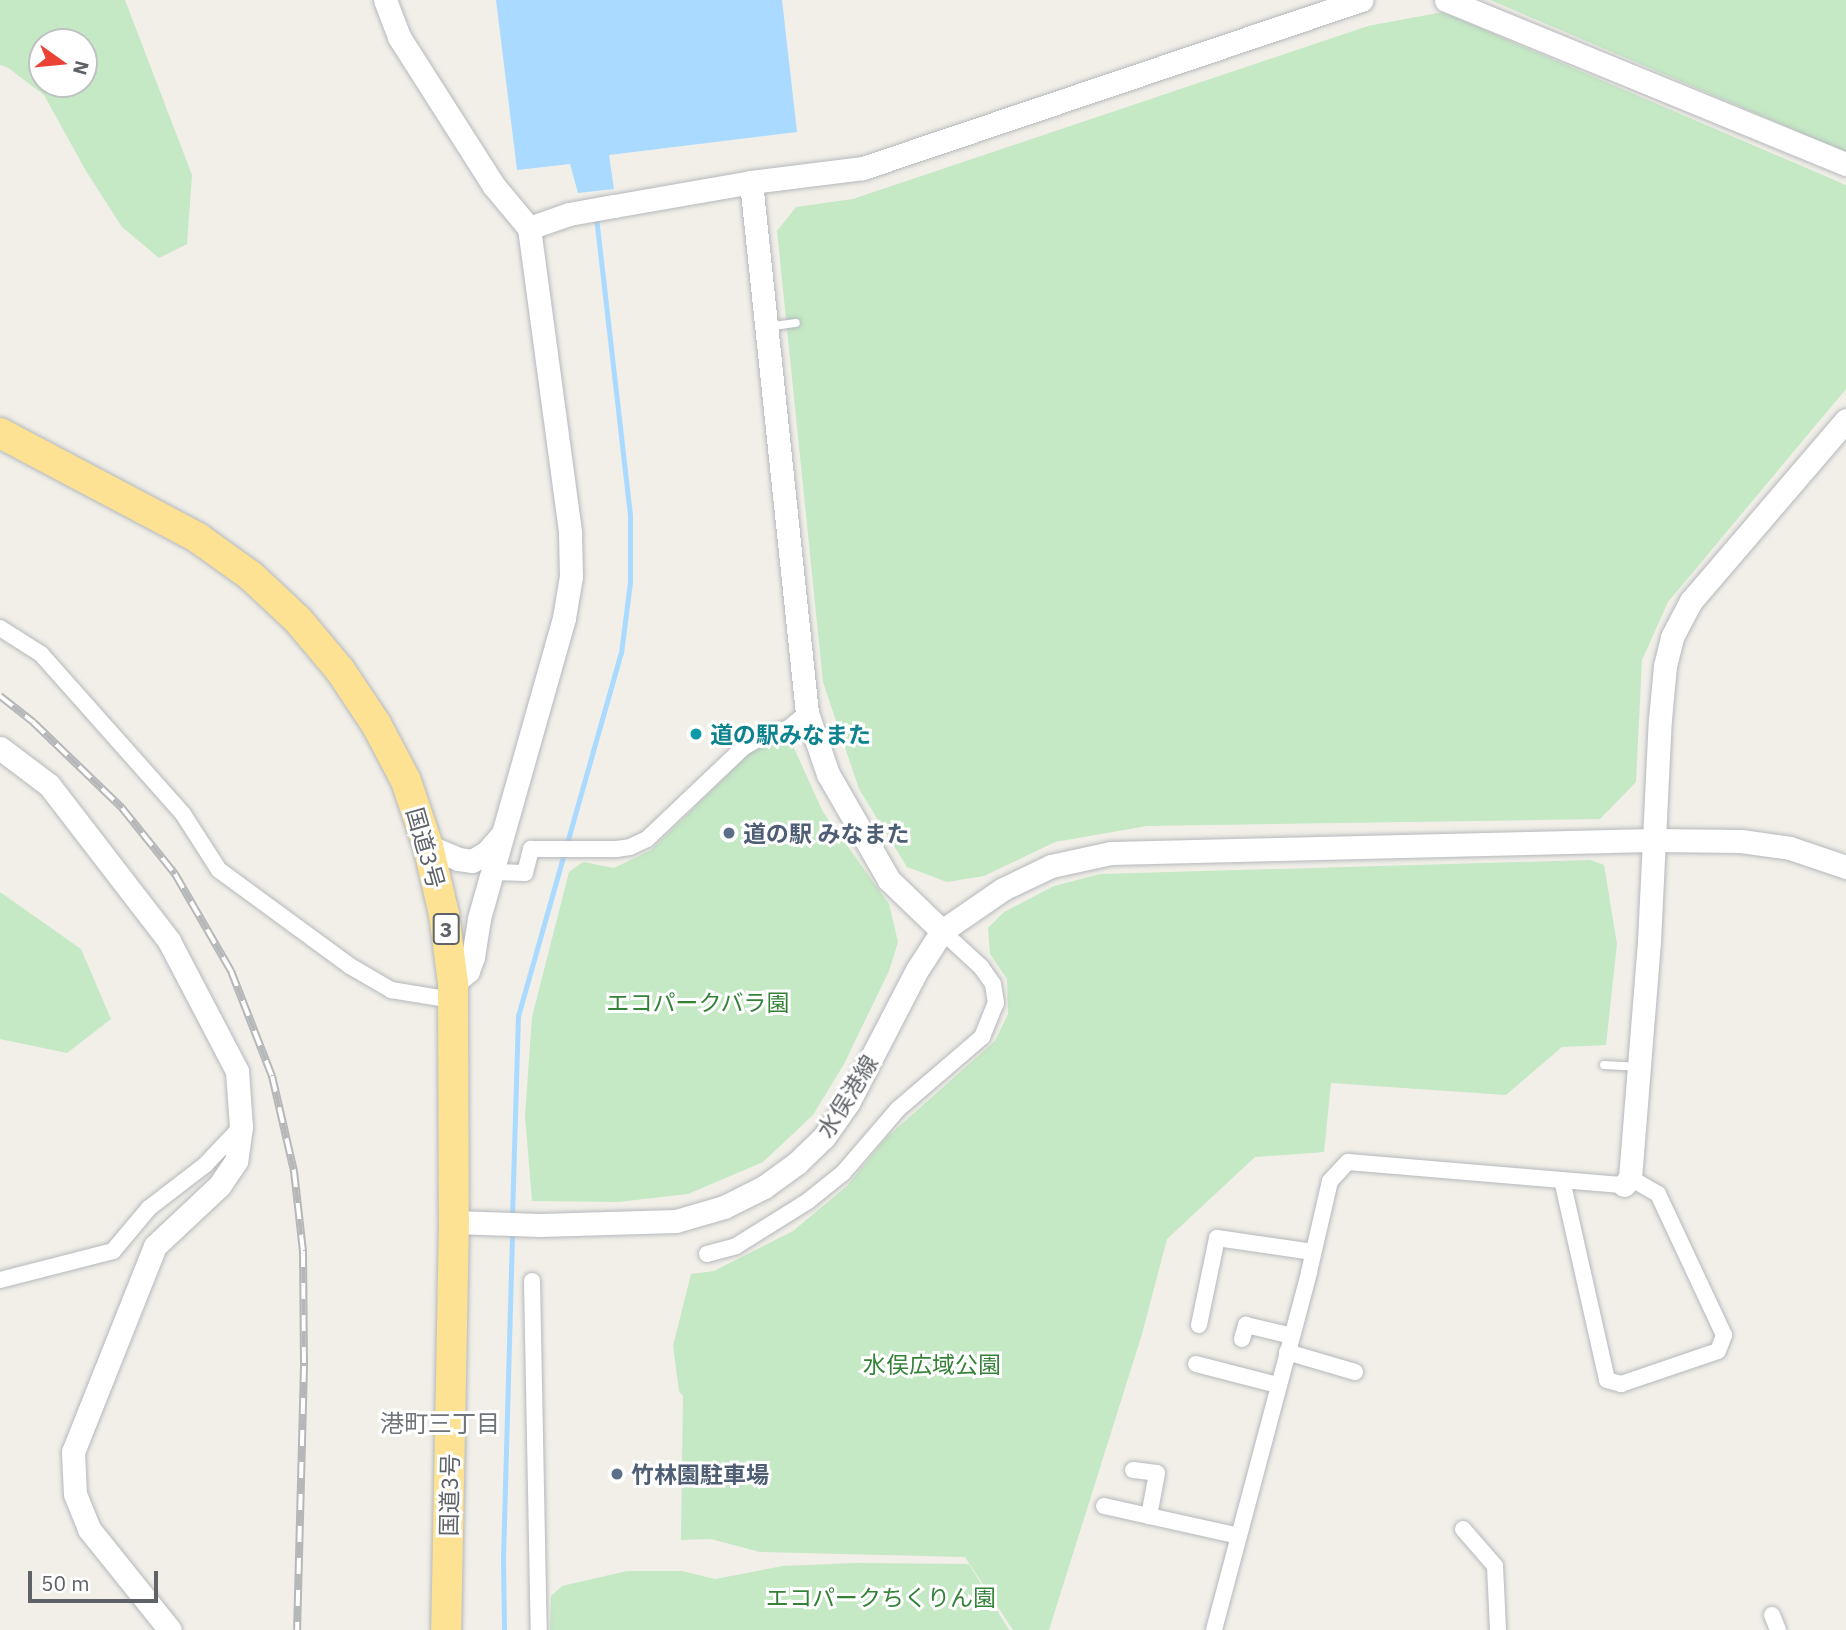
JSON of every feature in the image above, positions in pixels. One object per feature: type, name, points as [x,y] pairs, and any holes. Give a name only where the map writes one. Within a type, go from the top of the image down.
[{"type":"highway","name":"国道3号","points":[[0,433],[198,538],[251,576],[298,620],[340,670],[376,724],[406,781],[428,846],[444,914],[453,991],[466,1223],[446,1630]]},
{"type":"street","points":[[0,628],[41,654],[183,814],[219,870],[350,966],[391,990],[453,991],[468,971],[473,957],[479,919],[564,618],[571,576],[570,533],[529,228],[494,186],[399,37],[385,0]]},
{"type":"street","points":[[529,228],[569,214],[751,182],[863,168],[1361,0]]},
{"type":"street","points":[[1446,0],[1846,164]]},
{"type":"street","points":[[708,1254],[736,1246],[808,1201],[843,1173],[898,1110],[982,1037],[996,1003],[993,984],[981,967],[889,880],[828,774],[807,713],[751,182]]},
{"type":"street","points":[[1627,1181],[1640,1067],[1660,719],[1665,666],[1672,637],[1691,601],[1846,420]]},
{"type":"street","points":[[494,872],[525,873],[531,849],[630,848],[647,839],[744,747],[765,735],[789,728],[807,713]]},
{"type":"street","points":[[0,748],[49,785],[169,941],[237,1071],[241,1127],[236,1161],[220,1185],[155,1247],[73,1452],[75,1494],[89,1529],[170,1630]]},
{"type":"street","points":[[428,846],[458,859],[472,861],[487,852],[502,835]]},
{"type":"street","points":[[942,931],[1003,889],[1051,866],[1111,853],[1741,841],[1790,848],[1846,867]]},
{"type":"street","name":"水俣港線","points":[[466,1223],[676,1221],[724,1208],[764,1187],[797,1163],[824,1137],[848,1103],[917,970],[942,931]]},
{"type":"street","points":[[0,1280],[113,1251],[149,1208],[205,1165],[241,1127]]},
{"type":"street","points":[[1214,1630],[1330,1181],[1348,1162],[1562,1180],[1627,1181],[1658,1194],[1724,1335],[1718,1351],[1621,1384],[1607,1380],[1562,1180]]},
{"type":"street","points":[[1199,1325],[1217,1238],[1313,1252]]},
{"type":"street","points":[[531,1281],[539,1630]]},
{"type":"street","points":[[1245,1324],[1292,1335]]},
{"type":"street","points":[[1287,1352],[1355,1372]]},
{"type":"street","points":[[1196,1364],[1278,1385]]},
{"type":"street","points":[[1133,1469],[1164,1475],[1149,1516]]},
{"type":"street","points":[[1104,1506],[1239,1536]]},
{"type":"street","points":[[1463,1529],[1495,1566],[1498,1630]]},
{"type":"lane","points":[[766,327],[796,323]]},
{"type":"lane","points":[[1604,1065],[1640,1067]]},
{"type":"green space","points":[[0,0],[125,0],[192,175],[187,244],[159,258],[122,227],[86,171],[46,98],[98,98],[98,28],[28,28],[28,83],[0,65]]},
{"type":"green space","points":[[1490,0],[1846,0],[1846,152]]},
{"type":"green space","points":[[1443,12],[1846,185],[1846,389],[1668,602],[1642,660],[1636,782],[1600,819],[1147,826],[1055,842],[984,876],[947,882],[907,867],[859,789],[823,682],[777,231],[796,207],[853,199],[1368,26]]},
{"type":"green space","name":"エコパークバラ園","points":[[788,735],[823,812],[889,904],[898,942],[889,971],[844,1064],[813,1115],[763,1162],[688,1194],[618,1202],[532,1201],[525,1116],[532,1017],[569,872],[583,862],[614,868],[651,850],[753,750]]},
{"type":"green space","name":"水俣広域公園","points":[[1590,860],[1604,865],[1617,944],[1606,1045],[1562,1047],[1506,1095],[1331,1083],[1324,1152],[1255,1157],[1167,1239],[1142,1334],[1049,1630],[1013,1630],[965,1557],[760,1552],[711,1539],[681,1540],[683,1396],[679,1391],[673,1346],[691,1274],[714,1271],[793,1231],[847,1186],[886,1138],[995,1041],[1008,1014],[1007,979],[990,954],[988,928],[1004,912],[1054,886],[1100,874]]},
{"type":"green space","points":[[0,892],[81,949],[111,1019],[67,1053],[0,1039]]},
{"type":"green space","name":"エコパークちくりん園","points":[[855,1563],[969,1564],[1009,1630],[550,1630],[551,1596],[562,1586],[627,1571],[682,1571],[715,1579],[783,1566]]},
{"type":"water","points":[[496,0],[782,0],[797,132],[609,155],[614,189],[578,193],[570,164],[517,170]]},
{"type":"waterway","points":[[512,1217],[518,1016],[621,653],[630,582],[630,515],[596,215]]},
{"type":"waterway","points":[[504,1630],[503,1558],[512,1231]]},
{"type":"railway","points":[[0,696],[33,722],[122,808],[175,874],[231,971],[272,1076],[294,1171],[303,1251],[304,1366],[297,1630]]},
{"type":"place","name":"道の駅みなまた","points":[[696,734]]},
{"type":"place","name":"道の駅 みなまた","points":[[729,833]]},
{"type":"place","name":"竹林園駐車場","points":[[617,1474]]},
{"type":"district","name":"港町三丁目","points":[[440,1424]]}]
